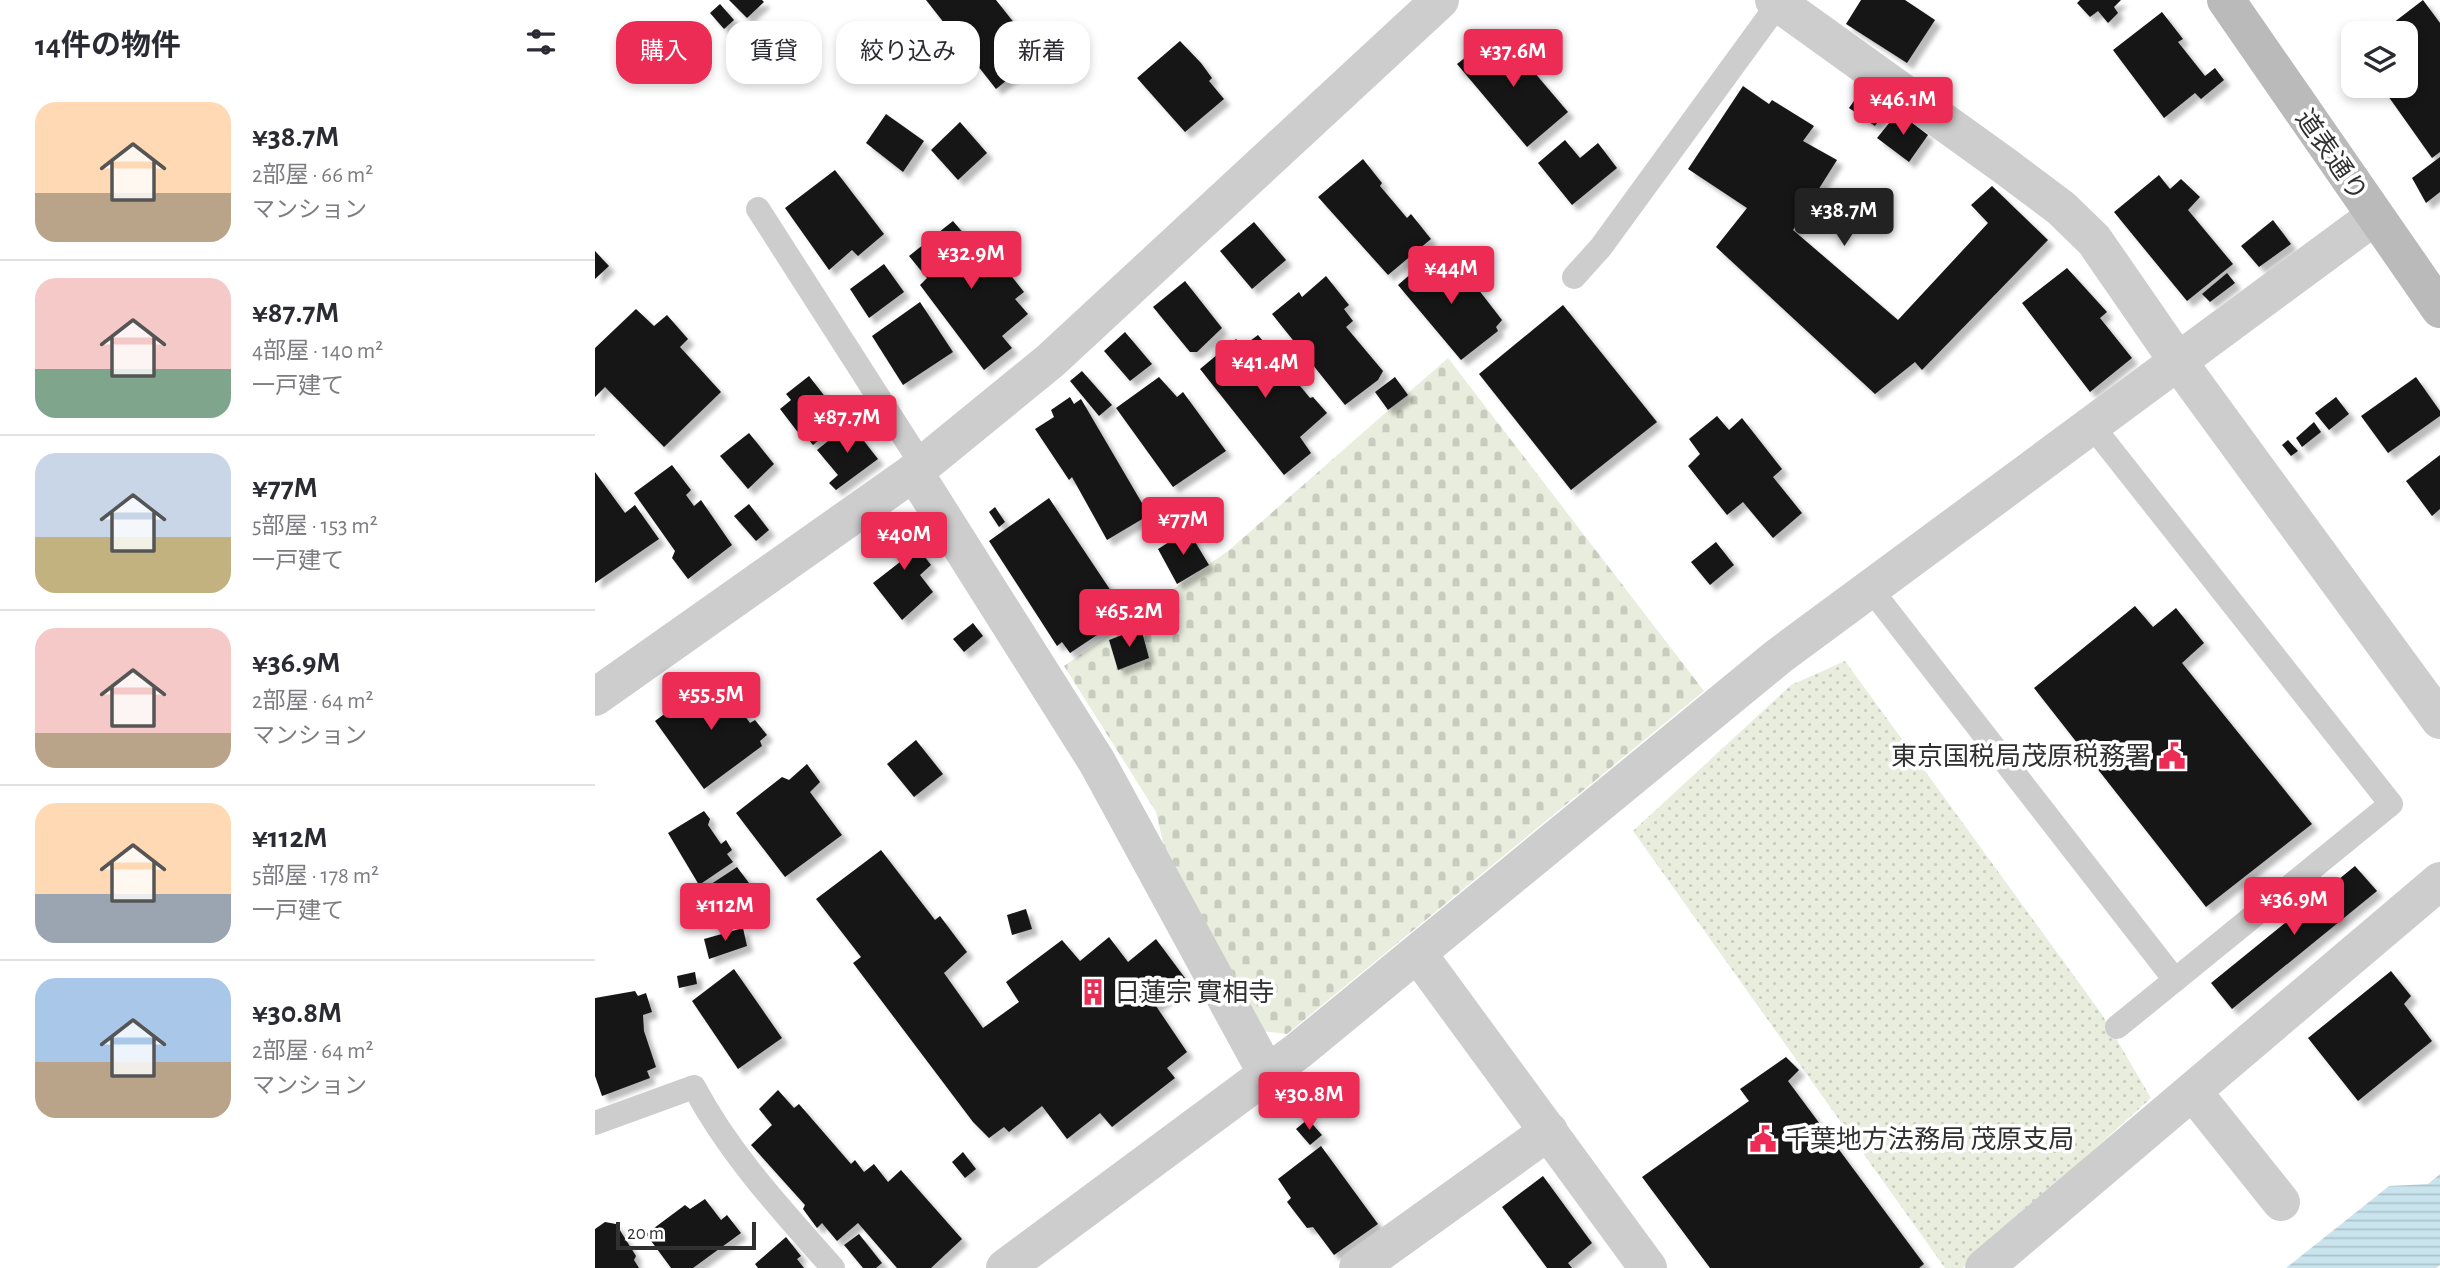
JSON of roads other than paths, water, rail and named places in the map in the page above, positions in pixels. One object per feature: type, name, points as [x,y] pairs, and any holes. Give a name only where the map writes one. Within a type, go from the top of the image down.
[{"type":"street","points":[[595,697],[918,469],[1050,361],[1440,0]]},
{"type":"street","name":"道表通り","points":[[2226,0],[2440,309]]},
{"type":"street","points":[[1776,2],[2061,208],[2094,240],[2179,363],[2440,720]]},
{"type":"street","points":[[1005,1268],[1267,1074],[1418,954],[1780,656],[2375,216]]},
{"type":"street","points":[[918,469],[1097,762],[1267,1074]]},
{"type":"street","points":[[1984,1268],[2440,881]]},
{"type":"street","points":[[1418,954],[1648,1268]]},
{"type":"street","points":[[2193,1092],[2281,1202]]},
{"type":"street","points":[[1358,1268],[1549,1131]]},
{"type":"lane","points":[[1574,277],[1601,247],[1776,2]]},
{"type":"lane","points":[[758,209],[918,469]]},
{"type":"lane","points":[[2092,427],[2391,804],[2117,1027]]},
{"type":"lane","points":[[1870,588],[2175,981]]},
{"type":"lane","points":[[595,1123],[694,1087],[713,1124],[740,1162],[833,1268]]},
{"type":"water","points":[[2440,1174],[2440,1265],[2436,1268],[2286,1268],[2389,1186],[2428,1184]]},
{"type":"place","name":"東京国税局茂原税務署","points":[[2172,756]]},
{"type":"place","name":"日蓮宗 實相寺","points":[[1093,992]]},
{"type":"place","name":"千葉地方法務局 茂原支局","points":[[1763,1139]]}]
